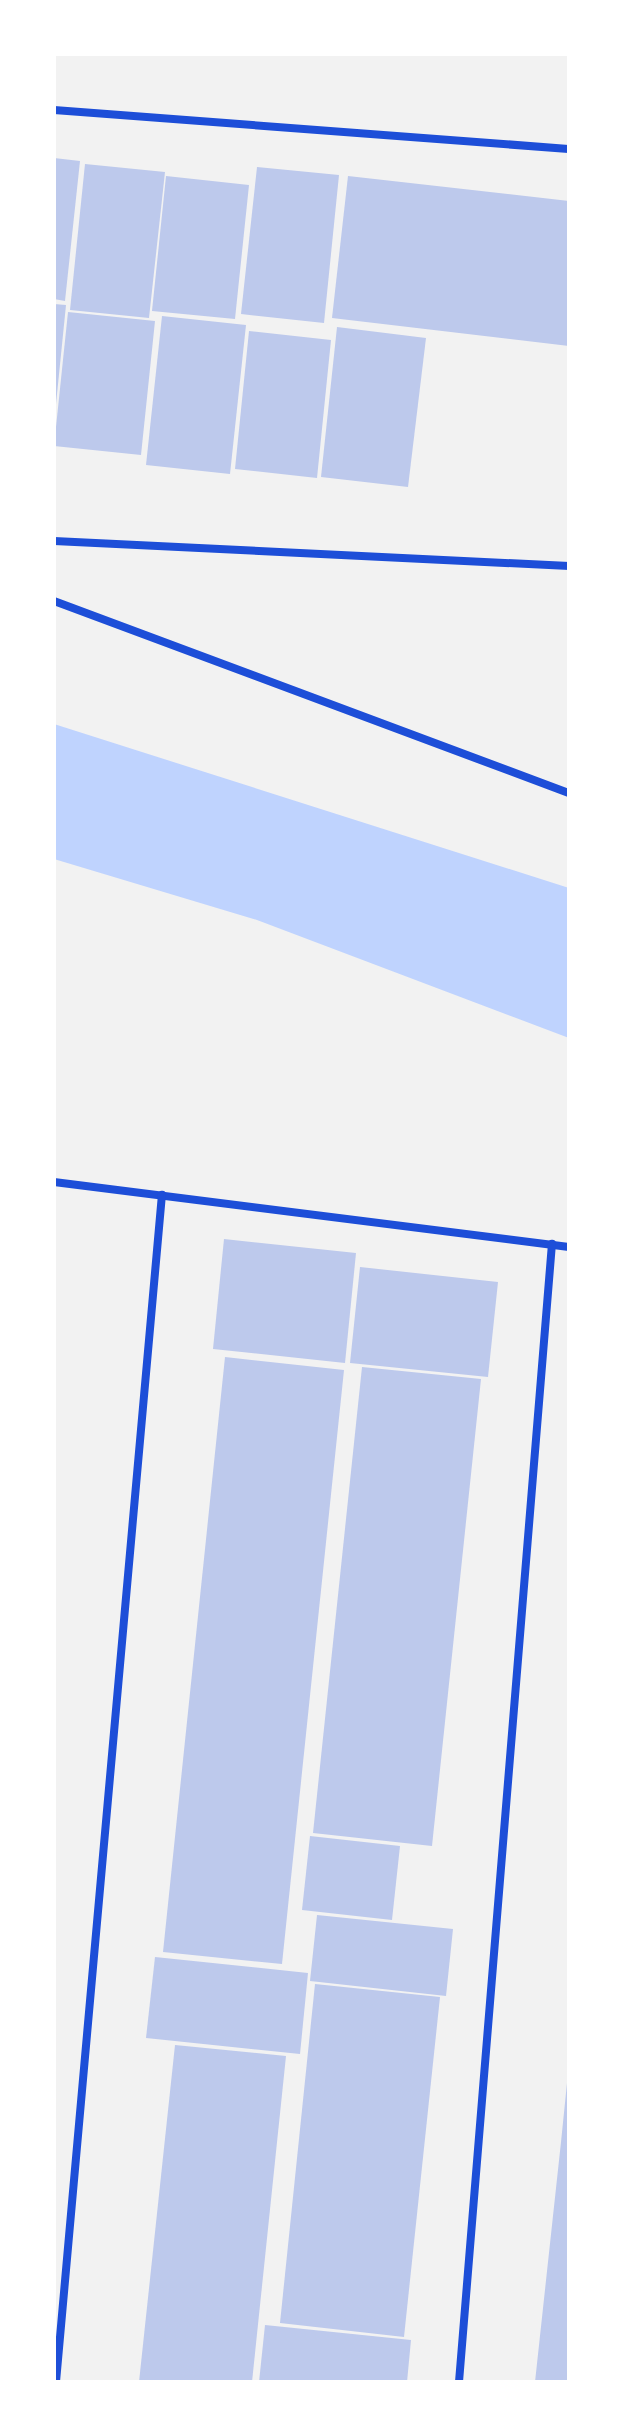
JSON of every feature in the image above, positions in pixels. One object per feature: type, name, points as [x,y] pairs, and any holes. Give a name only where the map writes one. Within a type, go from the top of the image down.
[{"type":"street","points":[[54,110],[569,149]]},
{"type":"street","points":[[54,541],[569,566]]},
{"type":"street","points":[[54,601],[569,793]]},
{"type":"street","points":[[54,1182],[569,1247]]},
{"type":"street","points":[[56,2382],[162,1195]]},
{"type":"street","points":[[459,2382],[552,1244]]},
{"type":"water","points":[[54,724],[569,888],[569,1038],[257,920],[54,859]]},
{"type":"building","points":[[54,158],[80,161],[65,301],[54,299]]},
{"type":"building","points":[[85,164],[165,172],[149,318],[70,310]]},
{"type":"building","points":[[257,167],[339,175],[324,323],[241,314]]},
{"type":"building","points":[[166,176],[249,185],[235,319],[152,311]]},
{"type":"building","points":[[348,176],[569,201],[569,346],[332,318]]},
{"type":"building","points":[[54,304],[66,305],[56,404],[54,404]]},
{"type":"building","points":[[68,312],[155,321],[141,455],[54,446]]},
{"type":"building","points":[[162,316],[246,325],[230,474],[146,465]]},
{"type":"building","points":[[337,327],[426,338],[408,487],[321,477]]},
{"type":"building","points":[[249,331],[331,340],[317,478],[235,469]]},
{"type":"building","points":[[224,1239],[356,1253],[345,1363],[213,1349]]},
{"type":"building","points":[[360,1267],[498,1282],[488,1377],[350,1363]]},
{"type":"building","points":[[225,1357],[344,1370],[282,1964],[163,1952]]},
{"type":"building","points":[[362,1367],[481,1379],[432,1846],[313,1833]]},
{"type":"building","points":[[310,1836],[400,1846],[392,1920],[302,1910]]},
{"type":"building","points":[[317,1915],[453,1929],[446,1996],[310,1981]]},
{"type":"building","points":[[155,1957],[308,1973],[300,2054],[146,2038]]},
{"type":"building","points":[[315,1984],[440,1997],[404,2337],[280,2323]]},
{"type":"building","points":[[175,2045],[286,2056],[252,2382],[139,2382]]},
{"type":"building","points":[[567,2083],[569,2382],[535,2382],[561,2142]]},
{"type":"building","points":[[265,2325],[411,2340],[407,2382],[259,2382]]}]
